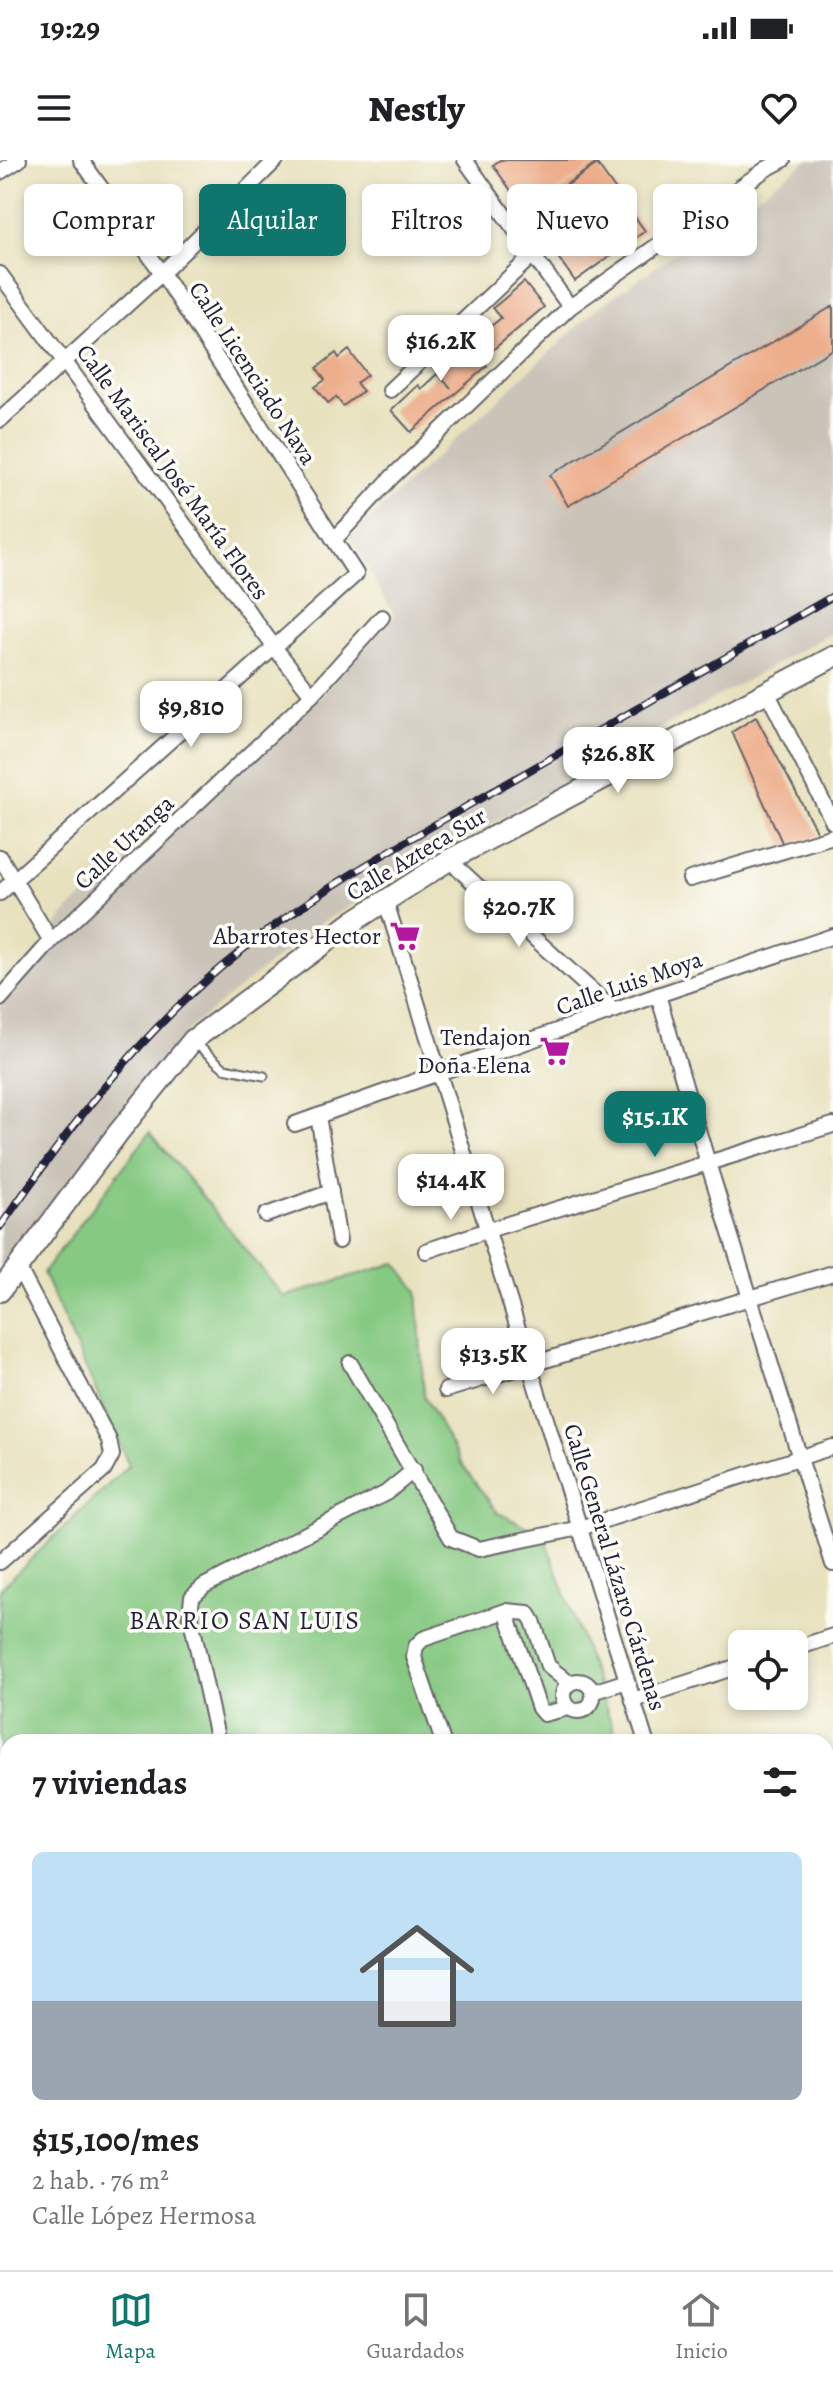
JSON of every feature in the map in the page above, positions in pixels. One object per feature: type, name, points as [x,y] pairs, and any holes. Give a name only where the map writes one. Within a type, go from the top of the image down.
[{"type":"street","points":[[0,172],[19,160]]},
{"type":"street","name":"Calle Licenciado Nava","points":[[81,160],[162,273],[356,574],[275,648]]},
{"type":"street","points":[[0,420],[162,273],[276,160]]},
{"type":"street","points":[[465,160],[507,217]]},
{"type":"street","points":[[335,539],[392,477],[570,307],[762,164],[783,160]]},
{"type":"street","points":[[390,390],[532,256]]},
{"type":"street","points":[[535,256],[570,307]]},
{"type":"street","name":"Calle Mariscal José María Flores","points":[[0,274],[312,695]]},
{"type":"street","name":"Calle Uranga","points":[[0,999],[51,941],[312,695],[382,617]]},
{"type":"street","points":[[0,893],[275,648]]},
{"type":"street","name":"Calle Azteca Sur","points":[[0,1291],[193,1040],[354,921],[449,860],[833,657]]},
{"type":"street","points":[[767,692],[833,822]]},
{"type":"street","points":[[690,879],[833,836]]},
{"type":"street","points":[[0,857],[51,941]]},
{"type":"street","points":[[449,860],[614,1011]]},
{"type":"street","name":"Calle General Lázaro Cárdenas","points":[[386,902],[644,1734]]},
{"type":"street","name":"Calle Luis Moya","points":[[295,1124],[833,936]]},
{"type":"street","points":[[658,995],[833,1564]]},
{"type":"street","points":[[318,1116],[339,1241]]},
{"type":"street","points":[[426,1251],[833,1125]]},
{"type":"street","points":[[266,1215],[331,1192]]},
{"type":"street","points":[[0,1562],[104,1470],[112,1455],[109,1440],[17,1265]]},
{"type":"street","points":[[446,1390],[833,1273]]},
{"type":"street","points":[[350,1363],[451,1538],[479,1549],[580,1528],[833,1447]]},
{"type":"street","points":[[216,1734],[190,1615],[192,1597],[204,1586],[386,1493],[414,1470]]},
{"type":"street","points":[[440,1734],[414,1657],[416,1646],[423,1639],[506,1611],[528,1613],[548,1666],[569,1683]]},
{"type":"street","points":[[506,1611],[539,1708],[544,1714],[568,1708]]},
{"type":"street","points":[[808,1644],[833,1636]]},
{"type":"street","points":[[633,1700],[728,1669]]},
{"type":"street","points":[[579,1680],[588,1684],[593,1692],[592,1702],[586,1710],[577,1712],[568,1708],[563,1700],[563,1690],[569,1683],[579,1680]]},
{"type":"street","points":[[593,1692],[627,1681]]},
{"type":"lane","points":[[193,1040],[224,1068],[264,1076]]},
{"type":"shaded area","points":[[808,160],[833,160],[833,632],[562,783],[319,924],[192,1026],[0,1269],[0,987],[42,946],[68,910],[323,694],[394,615],[350,537],[596,309],[671,256],[757,256],[757,196]]},
{"type":"green space","points":[[150,1132],[284,1297],[396,1263],[417,1290],[424,1396],[462,1465],[498,1513],[544,1535],[615,1734],[0,1734],[0,1589],[129,1465],[43,1273]]},
{"type":"building","points":[[500,160],[595,160],[597,163],[567,184],[507,185],[493,165]]},
{"type":"building","points":[[597,164],[611,184],[569,184]]},
{"type":"building","points":[[637,220],[645,231],[637,237]]},
{"type":"building","points":[[557,256],[610,256],[575,281]]},
{"type":"building","points":[[524,282],[544,307],[483,358],[465,336],[485,319],[491,326],[501,318],[493,308]]},
{"type":"building","points":[[833,306],[833,349],[568,506],[550,475]]},
{"type":"building","points":[[462,335],[487,366],[411,432],[391,410],[418,385],[421,389],[437,374],[451,388],[429,362]]},
{"type":"building","points":[[349,350],[367,375],[356,383],[363,391],[343,406],[336,397],[328,403],[315,387],[325,380],[317,368],[336,353],[339,358]]},
{"type":"building","points":[[756,717],[819,836],[784,847],[732,732]]},
{"type":"railway","points":[[0,1227],[75,1124],[157,1027],[251,943],[389,851],[833,596]]},
{"type":"place","name":"Abarrotes Hector","points":[[405,936]]},
{"type":"place","name":"Tendajon Doña Elena","points":[[555,1051]]},
{"type":"district","name":"BARRIO SAN LUIS","points":[[245,1620]]}]
